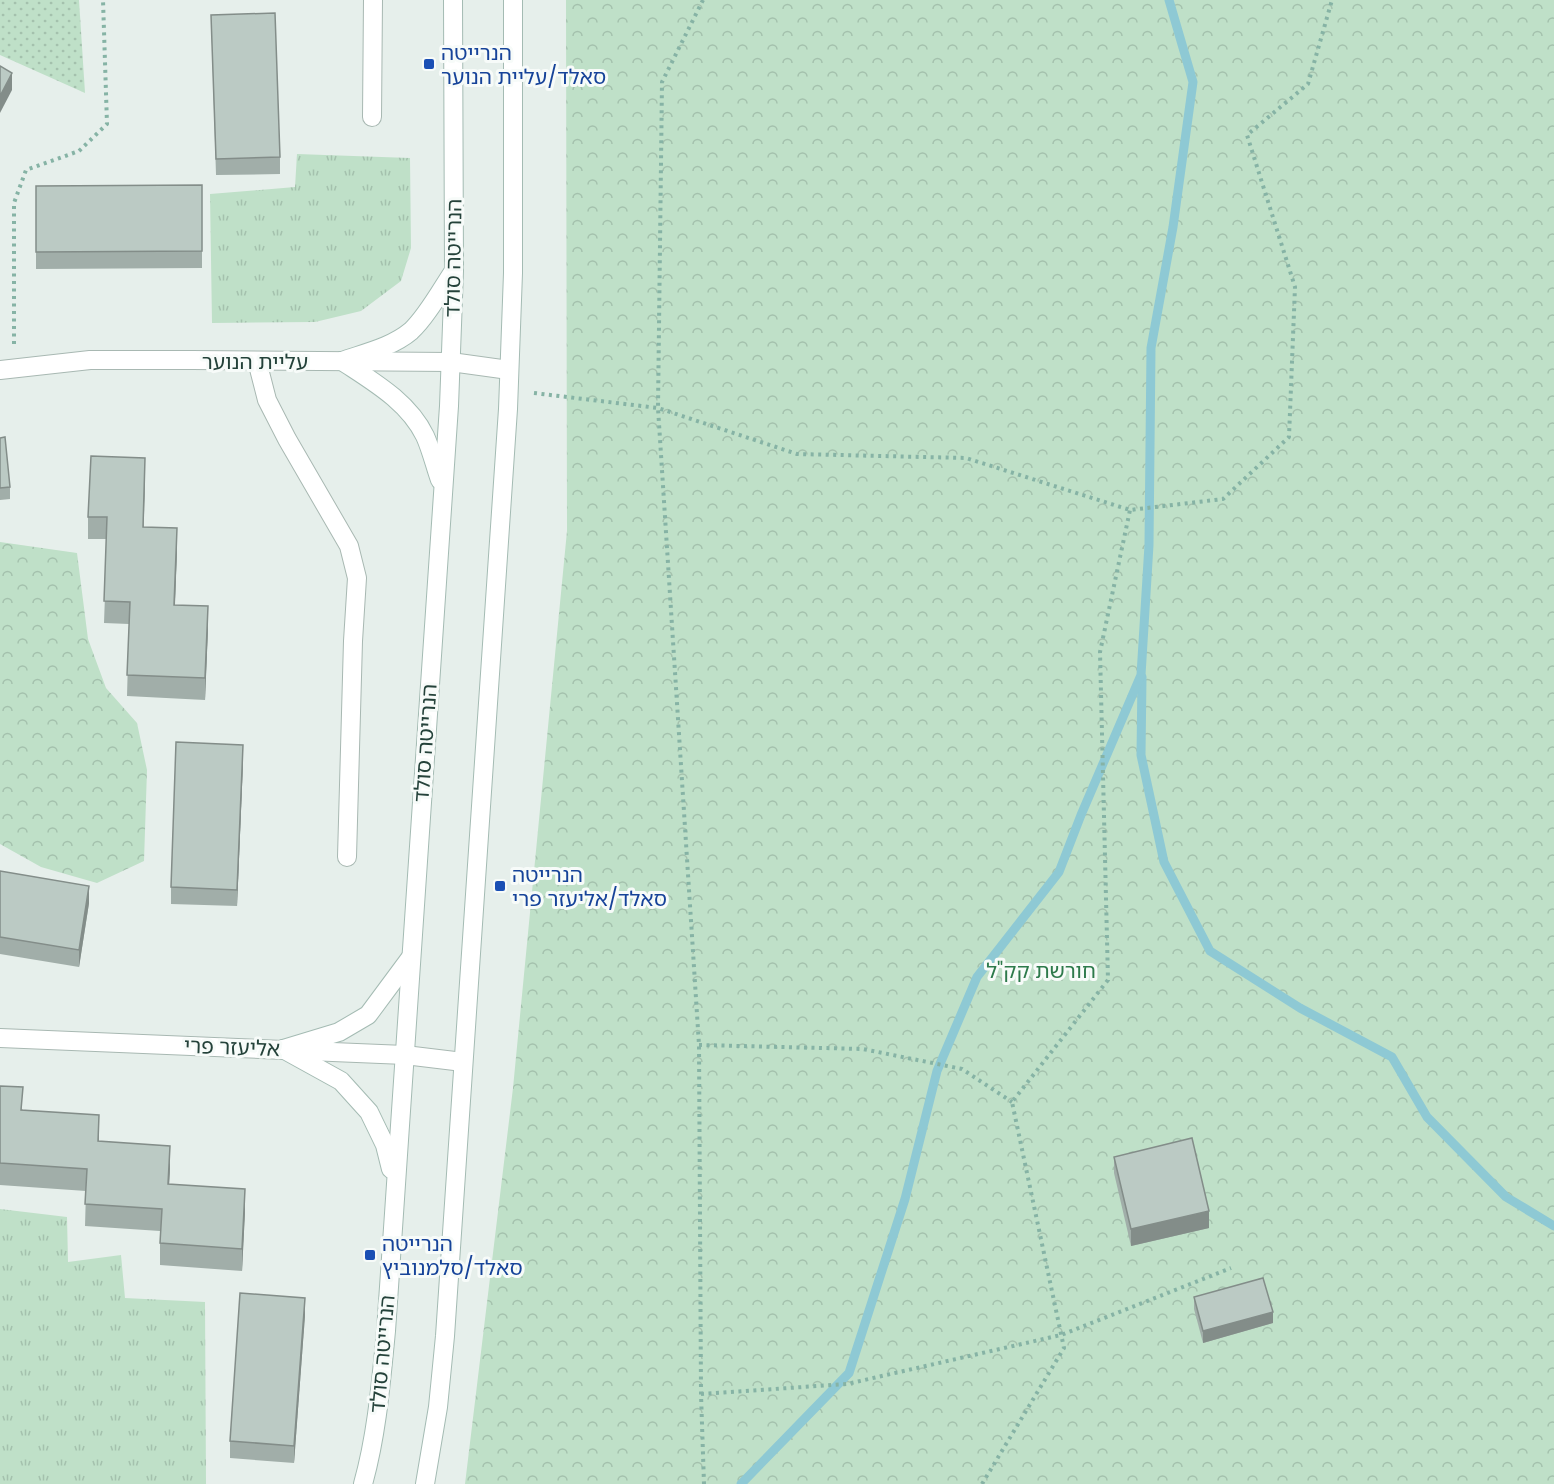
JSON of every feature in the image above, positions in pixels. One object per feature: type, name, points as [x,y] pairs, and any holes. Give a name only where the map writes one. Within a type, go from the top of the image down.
[{"type":"main road","points":[[372,117],[373,0]]},
{"type":"main road","name":"הנרייטה סולד","points":[[363,1484],[379,1400],[405,1054],[451,362],[454,271],[453,0]]},
{"type":"main road","points":[[425,1484],[438,1407],[445,1336],[508,409],[513,273],[513,0]]},
{"type":"main road","points":[[342,361],[383,348],[411,331],[434,302],[454,271]]},
{"type":"main road","name":"עליית הנוער","points":[[7,368],[90,360],[342,361],[451,362],[509,370]]},
{"type":"main road","points":[[257,361],[267,400],[349,546],[357,578],[346,857]]},
{"type":"main road","points":[[342,361],[380,386],[405,407],[424,435],[443,489]]},
{"type":"main road","points":[[284,1049],[339,1032],[368,1015],[411,957]]},
{"type":"main road","name":"אליעזר פרי","points":[[0,1038],[405,1054],[463,1062]]},
{"type":"main road","points":[[284,1049],[341,1081],[369,1112],[385,1145],[395,1188]]},
{"type":"path","points":[[7,368],[14,203],[26,170],[79,151],[106,124],[104,0]]},
{"type":"path","points":[[703,0],[662,82],[658,408],[699,1045],[701,1394],[704,1484]]},
{"type":"path","points":[[508,409],[532,393],[658,408],[797,454],[966,458],[1130,510],[1223,499],[1289,436],[1295,287],[1247,135],[1308,84],[1332,0]]},
{"type":"path","points":[[1012,1102],[1108,980],[1100,652],[1130,510]]},
{"type":"path","points":[[699,1045],[863,1049],[962,1069],[1012,1102],[1064,1348],[982,1484]]},
{"type":"path","points":[[701,1394],[847,1384],[1061,1335],[1231,1268]]},
{"type":"green space","points":[[0,0],[79,0],[85,93],[0,55]]},
{"type":"green space","name":"חורשת קק\"ל","points":[[566,0],[1554,0],[1554,1484],[465,1484],[513,1088],[567,531]]},
{"type":"green space","points":[[297,154],[410,158],[411,248],[401,281],[361,311],[315,322],[212,323],[210,194],[295,187]]},
{"type":"green space","points":[[0,542],[77,553],[88,639],[106,688],[137,723],[147,770],[144,861],[97,883],[41,867],[0,844]]},
{"type":"green space","points":[[0,1209],[67,1217],[68,1262],[121,1255],[125,1298],[205,1302],[206,1484],[0,1484]]},
{"type":"building","points":[[275,13],[280,157],[216,159],[211,15]]},
{"type":"building","points":[[0,66],[12,73],[0,96]]},
{"type":"building","points":[[202,185],[202,251],[36,252],[36,186]]},
{"type":"building","points":[[5,437],[10,487],[0,488],[0,438]]},
{"type":"building","points":[[91,456],[145,458],[143,527],[177,528],[174,605],[208,606],[205,678],[127,675],[130,602],[104,601],[107,517],[88,517]]},
{"type":"building","points":[[176,742],[243,745],[237,890],[171,887]]},
{"type":"building","points":[[0,871],[89,886],[79,950],[0,937]]},
{"type":"building","points":[[0,1086],[23,1087],[21,1110],[99,1115],[98,1141],[170,1146],[168,1184],[245,1189],[242,1249],[160,1243],[162,1209],[85,1204],[87,1169],[0,1163]]},
{"type":"building","points":[[1192,1138],[1209,1211],[1131,1229],[1114,1157]]},
{"type":"building","points":[[1263,1278],[1273,1312],[1203,1331],[1194,1297]]},
{"type":"building","points":[[240,1293],[305,1298],[294,1446],[230,1441]]},
{"type":"waterway","points":[[741,1484],[849,1373],[905,1199],[937,1071],[977,977],[1059,872],[1141,675],[1149,545],[1151,348],[1173,227],[1193,82],[1169,0]]},
{"type":"waterway","points":[[1142,677],[1141,755],[1164,862],[1210,951],[1300,1008],[1392,1057],[1427,1117],[1506,1197],[1554,1226]]},
{"type":"place","name":"הנרייטה סאלד/עליית הנוער","points":[[429,64]]},
{"type":"place","name":"הנרייטה סאלד/אליעזר פרי","points":[[500,886]]},
{"type":"place","name":"הנרייטה סאלד/סלמנוביץ","points":[[370,1255]]}]
